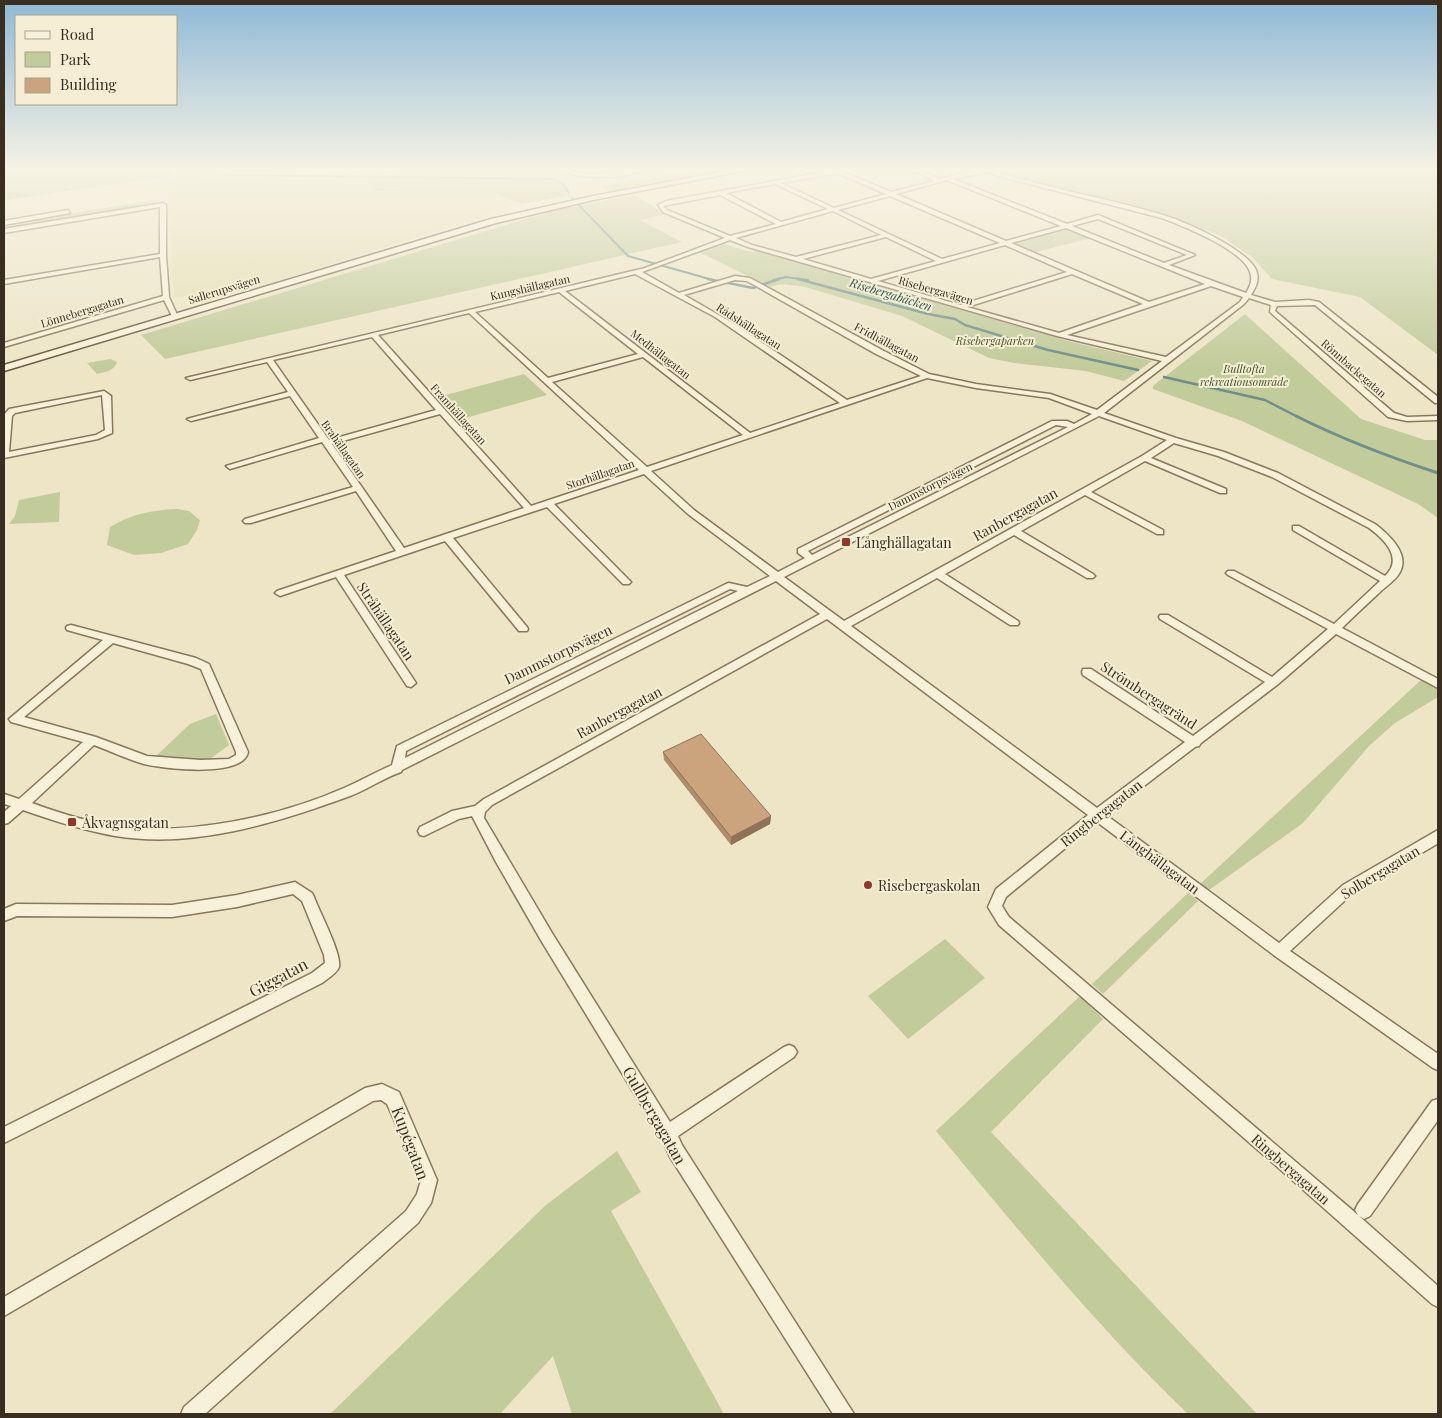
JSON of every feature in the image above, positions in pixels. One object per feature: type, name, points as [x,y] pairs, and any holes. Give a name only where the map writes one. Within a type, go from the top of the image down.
[{"type":"main road","name":"Sallerupsvägen","points":[[4,368],[175,318],[439,236]]},
{"type":"street","points":[[163,236],[166,297],[175,318]]},
{"type":"street","name":"Risebergavägen","points":[[725,236],[870,281],[1059,335],[1168,360]]},
{"type":"street","name":"Kungshällagatan","points":[[190,378],[637,272],[736,236]]},
{"type":"street","points":[[796,259],[883,236]]},
{"type":"street","points":[[889,236],[941,261]]},
{"type":"street","points":[[988,236],[1148,304]]},
{"type":"street","points":[[870,281],[1029,236]]},
{"type":"street","name":"Rönnbackegatan","points":[[1092,236],[1210,284],[1248,294],[1275,304],[1309,302],[1322,306],[1438,401]]},
{"type":"street","points":[[1145,236],[1192,255],[1163,265]]},
{"type":"street","points":[[1208,236],[1234,251],[1255,272],[1255,280],[1248,294]]},
{"type":"street","points":[[1222,244],[1246,271]]},
{"type":"street","points":[[4,282],[163,254]]},
{"type":"street","name":"Rådshällagatan","points":[[637,272],[659,286],[717,316],[846,403]]},
{"type":"street","points":[[959,307],[1072,272]]},
{"type":"street","name":"Fridhällagatan","points":[[678,295],[724,281],[742,278],[765,287],[879,352],[927,376],[976,386],[1050,396],[1097,414]]},
{"type":"street","points":[[1248,282],[1248,294]]},
{"type":"street","points":[[1059,335],[1210,284]]},
{"type":"street","name":"Medhällagatan","points":[[560,290],[749,436]]},
{"type":"street","name":"Dammstorpsvägen","points":[[4,799],[72,822],[117,831],[163,834],[240,825],[309,806],[348,792],[1074,427],[1097,414],[1168,360],[1242,303],[1248,294]]},
{"type":"street","name":"Lönnebergagatan","points":[[4,345],[166,297]]},
{"type":"street","name":"Rönnbackegatan","points":[[1275,304],[1272,311],[1391,415],[1407,420],[1438,418]]},
{"type":"street","name":"Långhällagatan","points":[[470,311],[691,512],[1280,952],[1438,1063]]},
{"type":"street","name":"Framhällagatan","points":[[373,334],[529,510]]},
{"type":"street","points":[[547,381],[644,354]]},
{"type":"street","name":"Brahällagatan","points":[[268,359],[402,552]]},
{"type":"street","name":"Storhällagatan","points":[[280,593],[927,376]]},
{"type":"street","points":[[104,393],[107,396],[109,431],[105,435],[4,456],[8,415],[12,411],[96,394],[104,393]]},
{"type":"street","points":[[191,419],[292,393]]},
{"type":"street","points":[[230,466],[441,411]]},
{"type":"street","name":"Ringbergagatan","points":[[1097,414],[1221,454],[1275,475],[1304,489],[1372,526],[1384,535],[1392,545],[1398,559],[1396,571],[1273,682],[1097,815],[1001,893],[995,907],[1004,921],[1280,1158],[1438,1298]]},
{"type":"street","name":"Dammstorpsvägen","points":[[812,559],[801,551],[1055,423],[1074,427]]},
{"type":"street","name":"Ranbergagatan","points":[[844,626],[1085,492],[1173,440]]},
{"type":"street","points":[[1145,458],[1223,491]]},
{"type":"street","points":[[248,521],[358,488]]},
{"type":"street","points":[[1085,492],[1160,532]]},
{"type":"street","points":[[548,503],[626,582]]},
{"type":"street","points":[[1296,528],[1387,581]]},
{"type":"street","points":[[1014,531],[1090,576]]},
{"type":"street","points":[[447,537],[522,629]]},
{"type":"street","name":"Stråhällagatan","points":[[338,573],[411,683]]},
{"type":"street","points":[[1231,573],[1438,684]]},
{"type":"street","points":[[938,574],[1014,623]]},
{"type":"street","name":"Dammstorpsvägen","points":[[397,769],[401,749],[729,586],[749,591]]},
{"type":"street","name":"Ranbergagatan","points":[[424,831],[456,815],[478,810],[496,797],[828,614]]},
{"type":"street","points":[[1164,617],[1273,682]]},
{"type":"street","points":[[71,628],[112,638],[192,661],[205,667],[242,752],[241,757],[231,763],[200,765],[146,760],[92,740],[15,719],[112,638]]},
{"type":"street","name":"Strömbergagränd","points":[[1087,672],[1195,742]]},
{"type":"street","points":[[4,820],[92,740]]},
{"type":"street","name":"Gullbergagatan","points":[[478,810],[478,818],[504,867],[668,1133],[676,1151],[844,1414]]},
{"type":"street","name":"Solbergagatan","points":[[1280,952],[1348,889],[1438,835]]},
{"type":"street","name":"Giggatan","points":[[4,915],[16,910],[172,911],[237,901],[295,888],[307,897],[331,955],[332,966],[317,978],[4,1135]]},
{"type":"street","points":[[668,1133],[789,1052]]},
{"type":"street","name":"Kupégatan","points":[[4,1307],[371,1094],[382,1092],[394,1098],[429,1180],[425,1197],[412,1217],[191,1414]]},
{"type":"street","points":[[1364,1210],[1438,1107]]},
{"type":"shaded area","points":[[170,236],[421,236],[244,291],[228,294],[174,297]]},
{"type":"green space","points":[[469,236],[671,236],[682,242],[165,359],[141,335]]},
{"type":"green space","points":[[1038,236],[1087,236],[1091,238],[1032,253],[1010,244]]},
{"type":"green space","points":[[1221,236],[1438,236],[1438,355],[1360,297],[1272,279],[1252,257]]},
{"type":"green space","name":"Risebergaparken","points":[[724,244],[751,252],[756,250],[1072,342],[1152,361],[1124,381],[1086,371],[1014,363],[989,358],[902,316],[805,287],[782,284],[770,287],[699,252]]},
{"type":"green space","name":"Bulltofta rekreationsområde","points":[[1245,314],[1361,419],[1425,440],[1438,440],[1438,518],[1418,504],[1242,421],[1153,389],[1153,386]]},
{"type":"green space","points":[[110,359],[117,362],[114,367],[109,371],[97,374],[87,363]]},
{"type":"green space","points":[[524,374],[547,395],[451,422],[431,399]]},
{"type":"green space","points":[[60,492],[59,522],[9,524],[15,516],[19,500]]},
{"type":"green space","points":[[177,509],[189,511],[200,520],[197,530],[188,544],[161,553],[134,555],[107,545],[110,527],[142,514],[159,510]]},
{"type":"green space","points":[[1421,680],[1438,689],[1438,697],[1395,723],[1369,746],[1303,823],[1209,890],[1200,884]]},
{"type":"green space","points":[[216,714],[229,745],[210,759],[191,760],[156,756],[190,724]]},
{"type":"green space","points":[[1188,893],[1198,901],[1103,994],[1092,984]]},
{"type":"green space","points":[[945,939],[985,978],[908,1039],[868,996]]},
{"type":"green space","points":[[1080,996],[1103,1019],[991,1132],[1257,1414],[1188,1414],[1154,1381],[1090,1312],[936,1131]]},
{"type":"green space","points":[[617,1151],[641,1192],[611,1211],[724,1414],[572,1414],[553,1356],[500,1414],[330,1414],[546,1205]]},
{"type":"building","points":[[701,734],[771,816],[731,837],[663,752]]},
{"type":"waterway","name":"Risebergabäcken","points":[[609,236],[628,256],[713,280]]},
{"type":"waterway","name":"Risebergabäcken","points":[[773,280],[786,277],[808,280]]},
{"type":"waterway","name":"Risebergabäcken","points":[[708,279],[713,280]]},
{"type":"waterway","name":"Risebergabäcken","points":[[713,280],[753,288],[779,279]]},
{"type":"waterway","name":"Risebergabäcken","points":[[798,279],[928,314],[955,319],[965,325],[1048,350],[1138,370]]},
{"type":"waterway","points":[[1164,377],[1265,400],[1297,416]]},
{"type":"waterway","points":[[1297,416],[1366,447],[1438,473]]},
{"type":"place","name":"Långhällagatan","points":[[846,542]]},
{"type":"place","name":"Åkvagnsgatan","points":[[72,822]]},
{"type":"place","name":"Risebergaskolan","points":[[868,885]]}]
